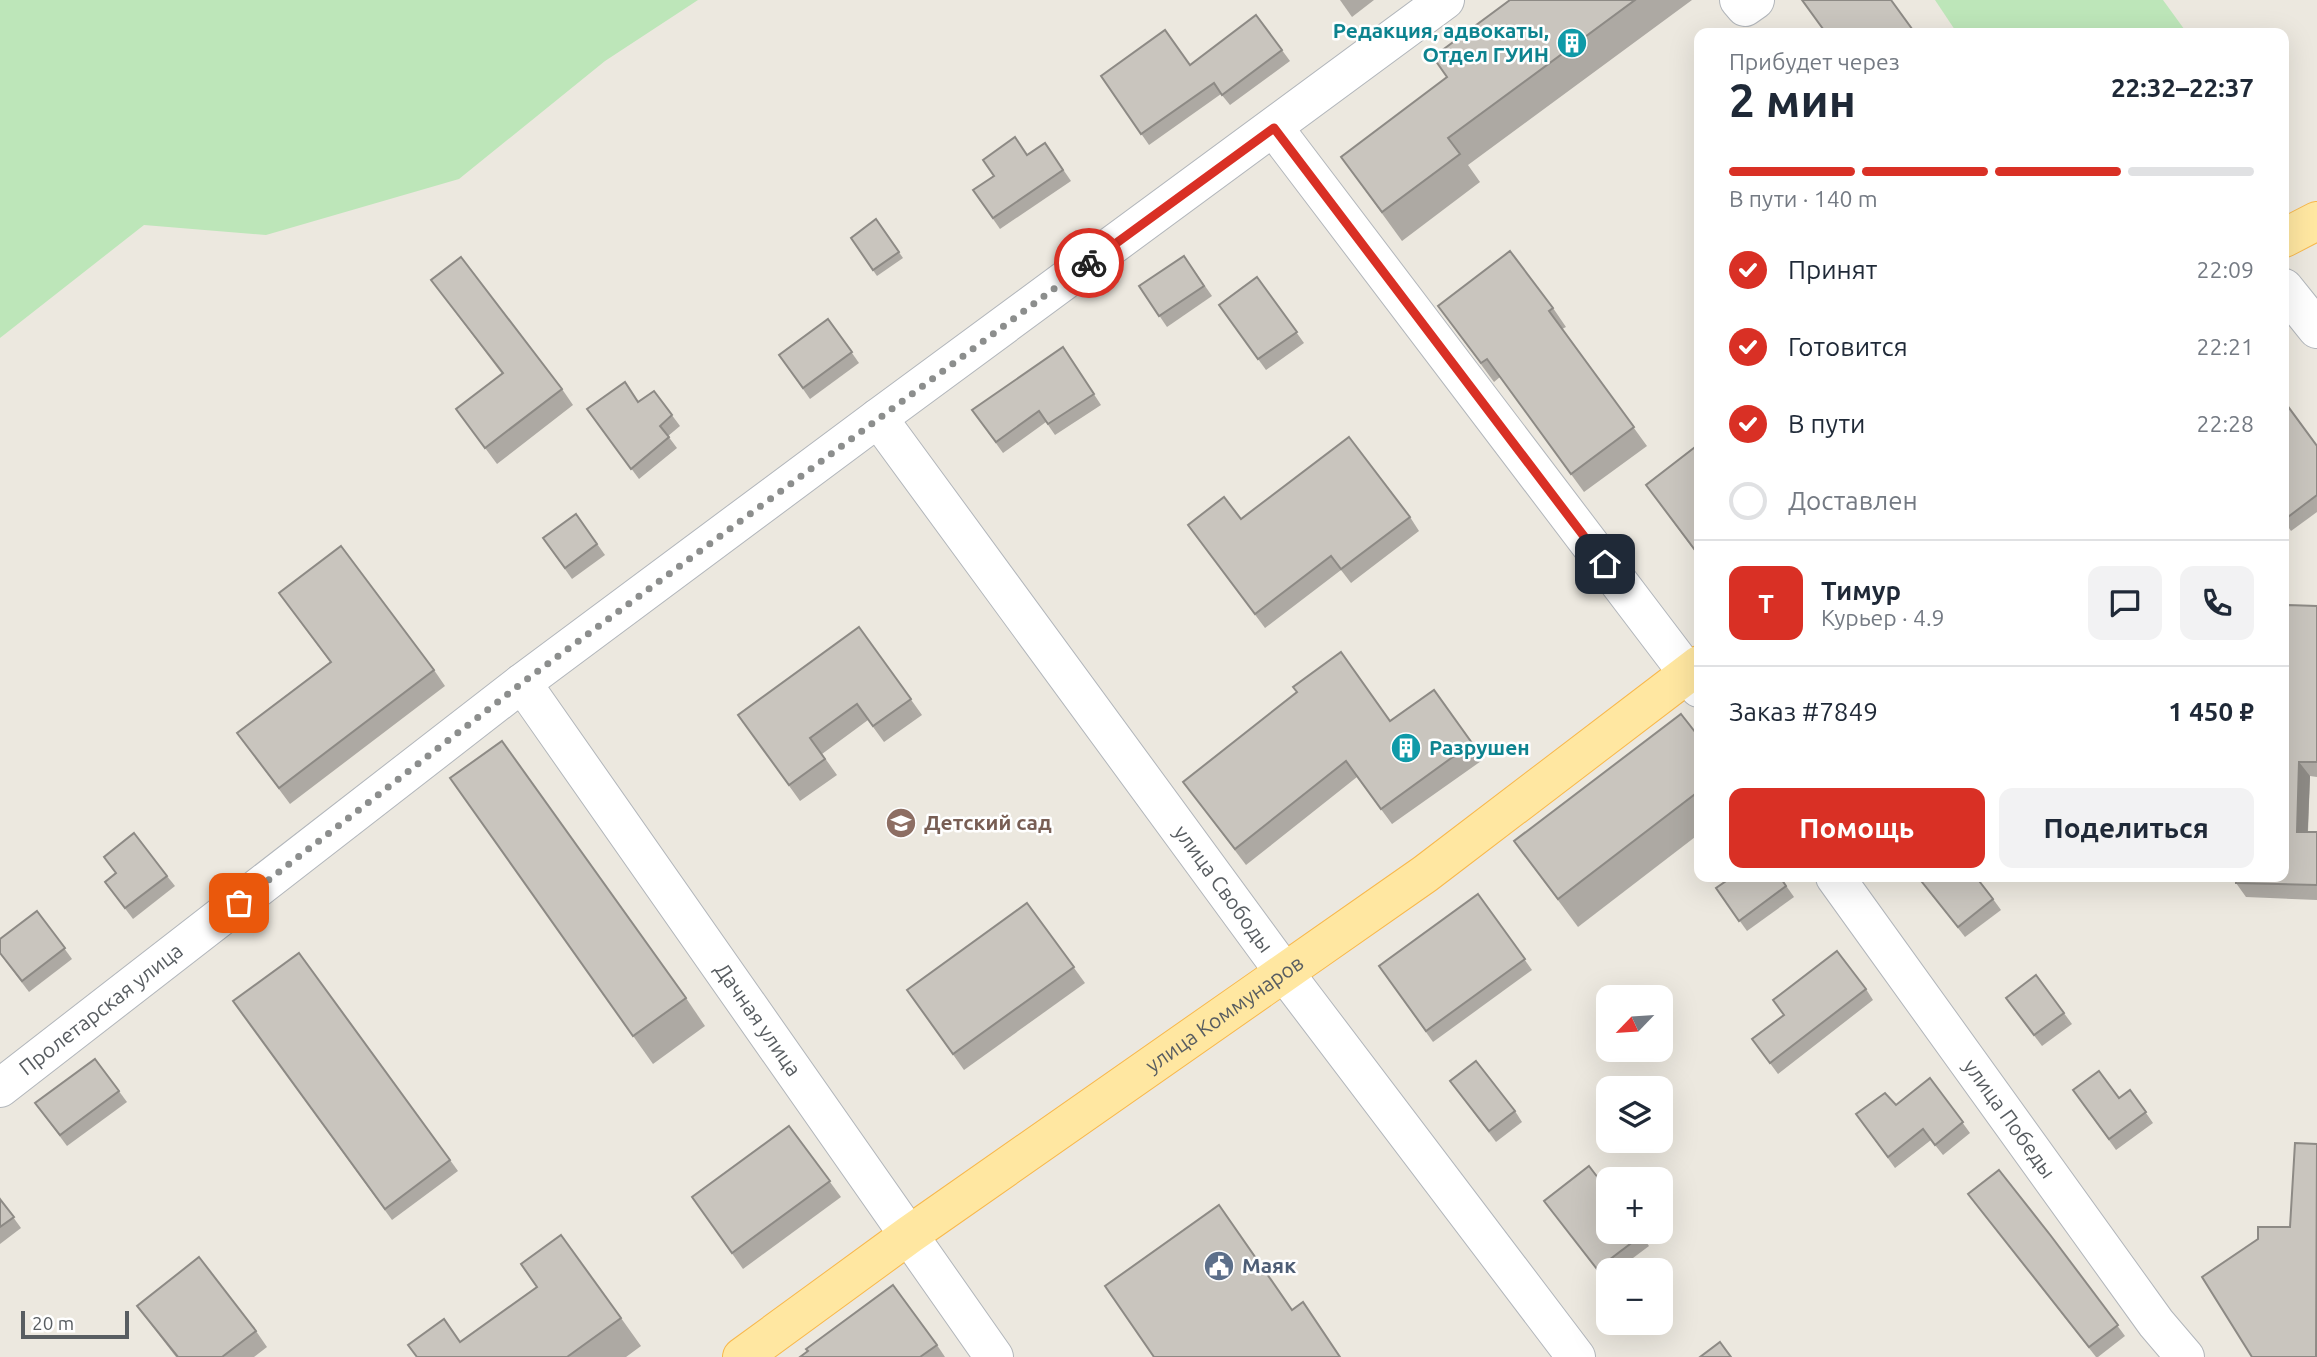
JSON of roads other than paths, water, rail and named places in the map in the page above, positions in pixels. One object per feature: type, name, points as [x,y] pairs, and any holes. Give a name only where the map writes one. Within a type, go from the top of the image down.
[{"type":"main road","points":[[2289,235],[2317,221]]},
{"type":"main road","name":"улица Коммунаров","points":[[743,1357],[909,1235],[1425,874],[1694,677]]},
{"type":"street","name":"Пролетарская улица","points":[[0,1088],[522,683],[1445,0]]},
{"type":"street","points":[[1739,0],[1745,8],[1755,0]]},
{"type":"street","points":[[1274,128],[1694,673]]},
{"type":"street","points":[[2289,294],[2317,329]]},
{"type":"street","name":"улица Свободы","points":[[877,418],[1284,972],[1576,1357]]},
{"type":"street","name":"Дачная улица","points":[[522,683],[994,1357]]},
{"type":"street","name":"улица Победы","points":[[1839,882],[2148,1312],[2185,1357]]},
{"type":"place","name":"Редакция, адвокаты, Отдел ГУИН","points":[[1572,43]]},
{"type":"place","name":"Разрушен","points":[[1406,748]]},
{"type":"place","name":"Детский сад","points":[[901,823]]},
{"type":"place","name":"Маяк","points":[[1219,1266]]}]
